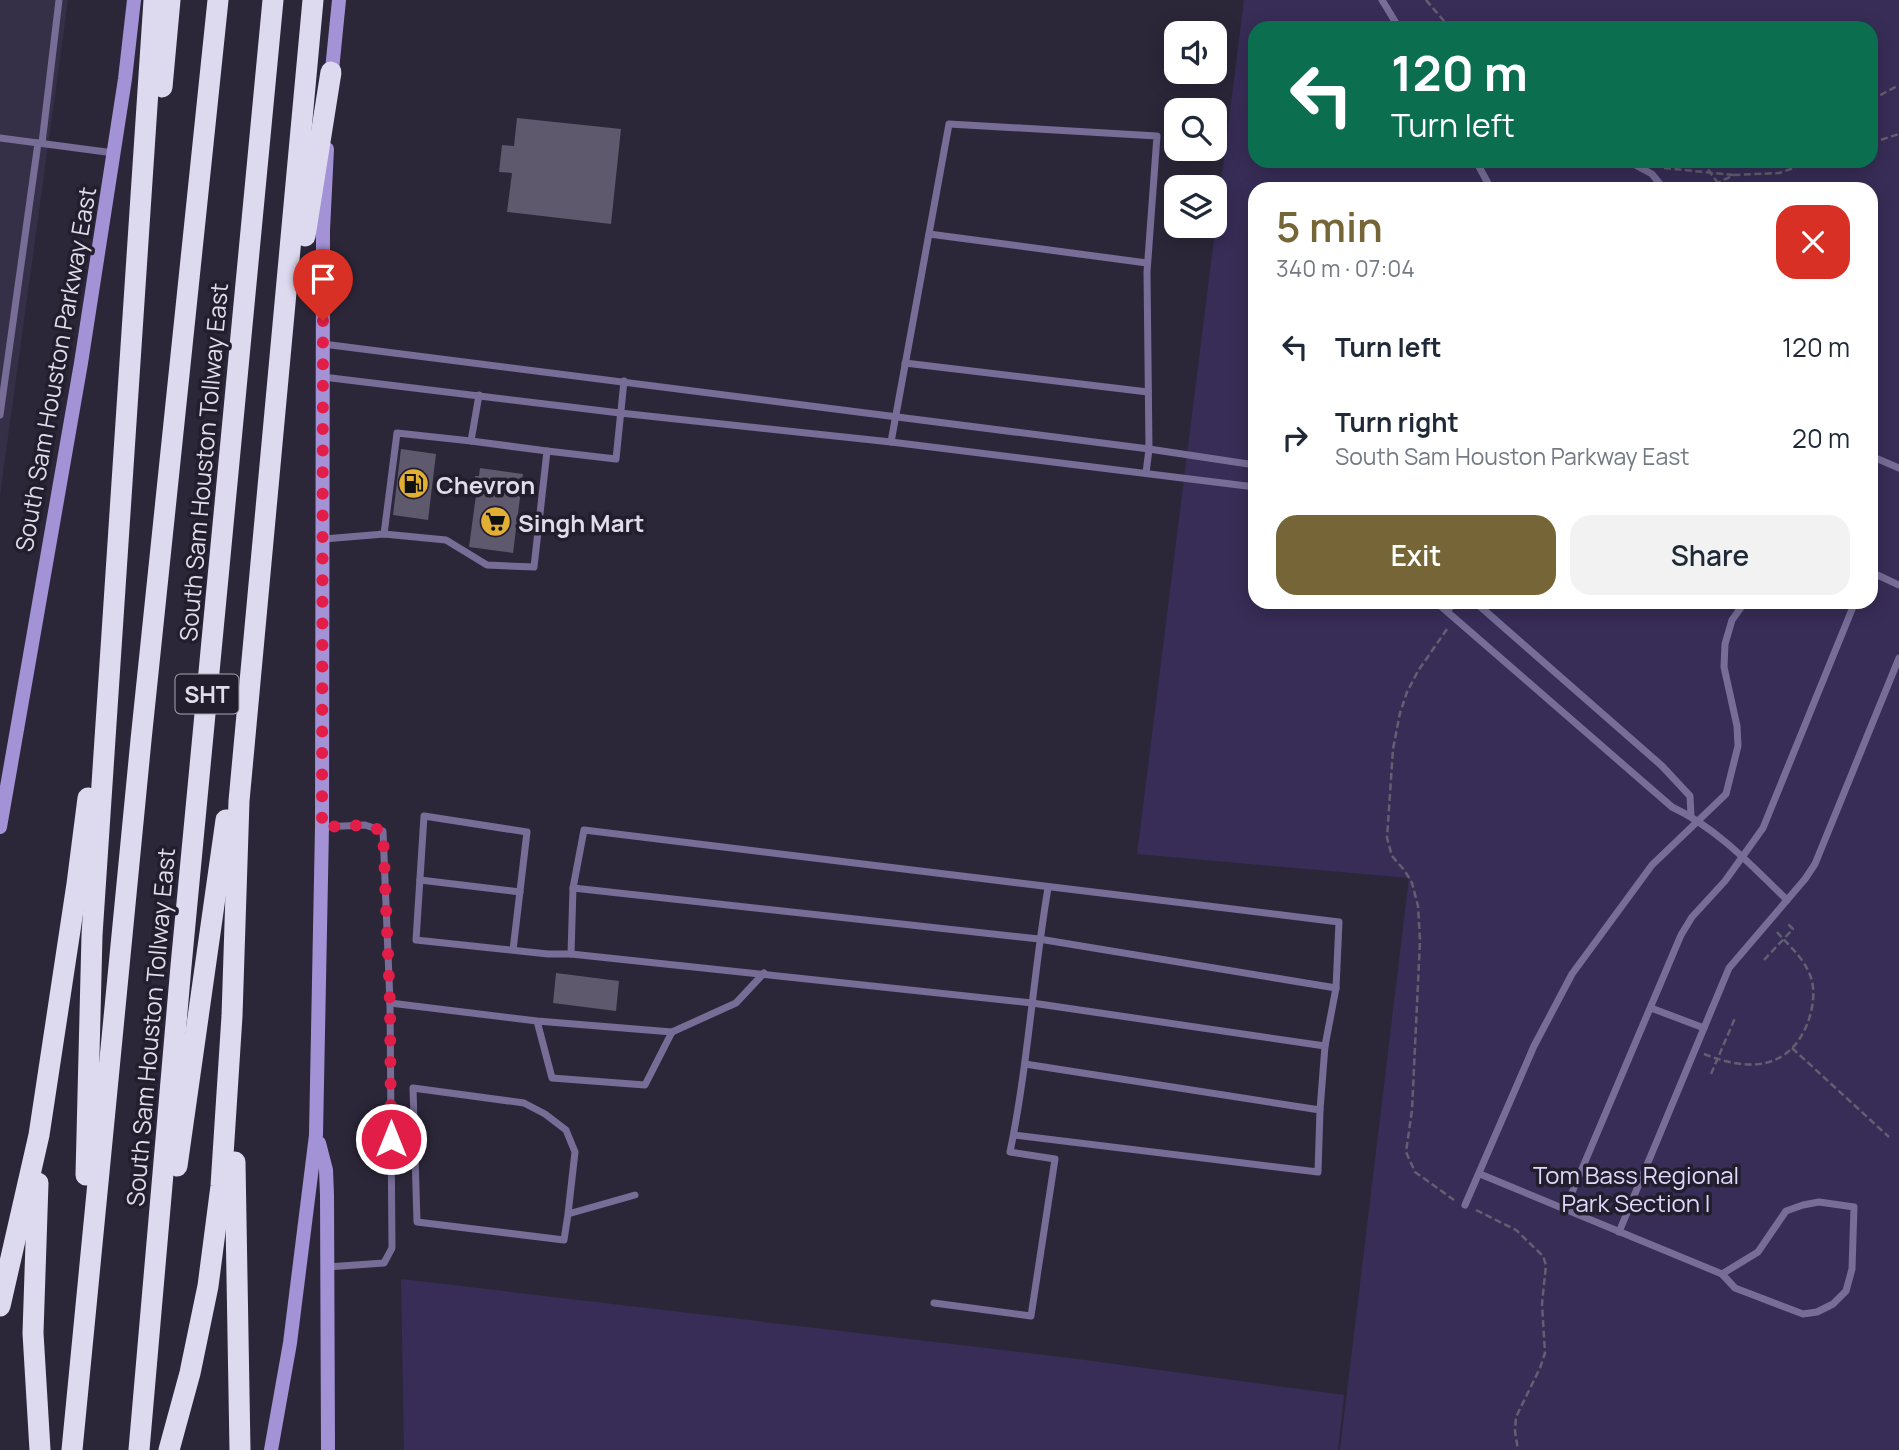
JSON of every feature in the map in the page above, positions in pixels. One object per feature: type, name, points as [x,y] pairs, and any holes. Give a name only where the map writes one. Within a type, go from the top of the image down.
[{"type":"highway","points":[[81,1355],[92,935],[154,0]]},
{"type":"highway","points":[[0,1306],[39,1135],[77,884],[124,489],[170,0]]},
{"type":"highway","name":"South Sam Houston Tollway East","points":[[81,1355],[139,754],[218,0]]},
{"type":"highway","name":"South Sam Houston Tollway East","points":[[145,1389],[181,966],[273,0]]},
{"type":"highway","points":[[169,1450],[190,1373],[208,1286],[221,1186],[232,1016],[239,801],[313,0]]},
{"type":"highway","points":[[145,1389],[234,767],[286,367],[331,72]]},
{"type":"highway","points":[[232,1016],[240,1450]]},
{"type":"highway","points":[[39,1135],[33,1334],[40,1450]]},
{"type":"highway","name":"SHT","points":[[72,1450],[81,1355]]},
{"type":"highway","name":"SHT","points":[[139,1450],[145,1389]]},
{"type":"main road","name":"South Sam Houston Parkway East","points":[[0,827],[5,758],[81,363],[114,153],[134,0]]},
{"type":"main road","points":[[271,1450],[290,1343],[316,1135],[322,827],[323,230],[331,72],[340,0]]},
{"type":"main road","points":[[316,1135],[326,1170],[328,1450]]},
{"type":"lane","points":[[0,415],[59,0]]},
{"type":"lane","points":[[1382,0],[1395,21]]},
{"type":"lane","points":[[891,442],[949,124],[1157,136],[1147,263],[1149,449],[1146,472]]},
{"type":"lane","points":[[0,138],[114,153]]},
{"type":"lane","points":[[1641,168],[1658,182]]},
{"type":"lane","points":[[929,234],[1147,263]]},
{"type":"lane","points":[[323,344],[895,416],[1248,464]]},
{"type":"lane","points":[[905,363],[1148,392]]},
{"type":"lane","points":[[322,377],[1248,486]]},
{"type":"lane","points":[[384,534],[397,433],[616,459],[624,381]]},
{"type":"lane","points":[[471,441],[479,395]]},
{"type":"lane","points":[[324,540],[384,534],[446,540],[487,565],[534,567],[547,452]]},
{"type":"lane","points":[[1878,459],[1899,468]]},
{"type":"lane","points":[[1878,575],[1899,584]]},
{"type":"lane","points":[[1445,609],[1672,807],[1694,818],[1743,856],[1787,900]]},
{"type":"lane","points":[[1483,609],[1662,765],[1690,796],[1694,818]]},
{"type":"lane","points":[[1465,1205],[1534,1046],[1572,974],[1652,865],[1694,818],[1726,794],[1738,746],[1724,655],[1732,620],[1740,609]]},
{"type":"lane","points":[[1565,1209],[1681,935],[1692,917],[1725,881],[1763,828],[1853,609]]},
{"type":"lane","points":[[1619,1232],[1729,968],[1815,864],[1899,658]]},
{"type":"lane","points":[[513,950],[527,832],[424,816],[416,940],[513,950],[571,954],[1032,1003],[1325,1046]]},
{"type":"lane","points":[[322,827],[365,825],[383,831],[390,1003],[392,1248],[384,1263],[326,1267]]},
{"type":"lane","points":[[571,954],[573,888],[584,830],[1339,922],[1336,988],[1325,1046],[1318,1172],[1014,1135]]},
{"type":"lane","points":[[420,880],[520,892]]},
{"type":"lane","points":[[573,888],[1039,939],[1336,988]]},
{"type":"lane","points":[[934,1303],[1031,1316],[1055,1158],[1010,1152],[1025,1064],[1039,939],[1048,888]]},
{"type":"lane","points":[[390,1003],[537,1021],[672,1032],[736,1003],[764,974]]},
{"type":"lane","points":[[1651,1008],[1704,1028]]},
{"type":"lane","points":[[537,1021],[552,1078],[645,1085],[672,1032]]},
{"type":"lane","points":[[1025,1064],[1320,1110]]},
{"type":"lane","points":[[413,1088],[524,1103],[545,1114],[566,1130],[575,1152],[568,1214],[564,1240],[417,1222],[413,1088]]},
{"type":"lane","points":[[1479,1174],[1722,1274],[1735,1287],[1803,1314],[1817,1312],[1833,1304],[1846,1291],[1852,1269],[1854,1207],[1819,1202],[1786,1211],[1758,1252],[1722,1274]]},
{"type":"lane","points":[[568,1214],[635,1195]]},
{"type":"path","points":[[1426,0],[1444,21]]},
{"type":"path","points":[[1878,96],[1899,85]]},
{"type":"path","points":[[1878,141],[1899,134]]},
{"type":"path","points":[[1651,174],[1662,168],[1734,175],[1779,173],[1794,168]]},
{"type":"path","points":[[1708,168],[1717,182]]},
{"type":"path","points":[[1720,182],[1734,175]]},
{"type":"path","points":[[1455,619],[1418,671],[1407,692],[1393,749],[1387,838],[1392,856],[1412,883],[1418,906],[1420,941],[1412,1110],[1406,1152],[1415,1172],[1448,1197],[1516,1230],[1543,1256],[1546,1265],[1542,1304],[1545,1353],[1517,1417],[1515,1432],[1518,1450]]},
{"type":"path","points":[[1764,960],[1793,929],[1776,912]]},
{"type":"path","points":[[1695,1050],[1746,1066],[1772,1062],[1792,1048],[1805,1028],[1813,996],[1811,977],[1805,964],[1768,922]]},
{"type":"path","points":[[1711,1074],[1735,1018]]},
{"type":"path","points":[[1792,1048],[1889,1137]]},
{"type":"shaded area","points":[[0,0],[68,0],[0,495]]},
{"type":"green space","name":"Tom Bass Regional Park Section I","points":[[1244,0],[1899,0],[1899,1450],[1340,1450],[1409,878],[1137,854],[1214,238],[1227,238],[1227,175],[1222,175],[1224,161],[1227,161],[1227,136]]},
{"type":"green space","points":[[401,1279],[1070,1358],[1344,1395],[1338,1450],[404,1450]]},
{"type":"building","points":[[517,118],[621,129],[611,224],[507,212],[512,173],[499,172],[502,145],[514,146]]},
{"type":"building","name":"Chevron","points":[[401,449],[436,454],[428,520],[393,515]]},
{"type":"building","name":"Singh Mart","points":[[480,468],[523,474],[513,553],[469,547],[476,495],[473,495],[475,476],[479,476]]},
{"type":"building","points":[[556,973],[619,981],[616,1011],[553,1003]]},
{"type":"place","name":"Chevron","points":[[413,484]]},
{"type":"place","name":"Singh Mart","points":[[495,522]]},
{"type":"route","points":[[323,321],[322,827],[365,825],[383,831],[390,1003],[391,1139]]}]
